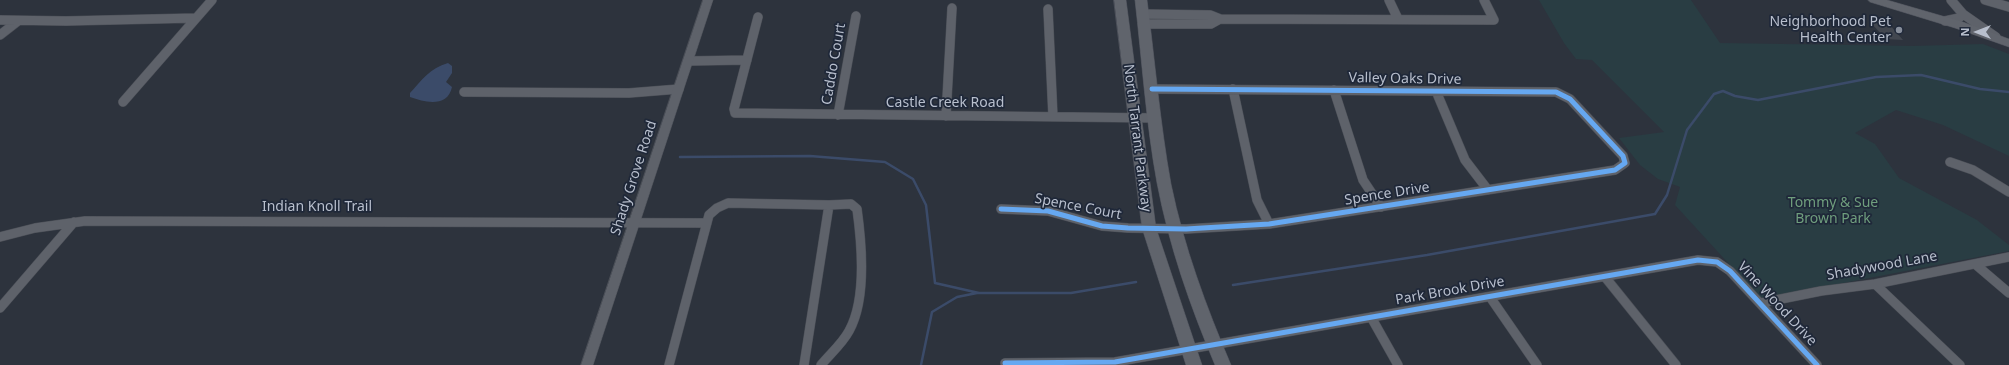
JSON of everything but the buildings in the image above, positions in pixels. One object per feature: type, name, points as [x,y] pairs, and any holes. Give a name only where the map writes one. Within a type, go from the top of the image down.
[{"type":"main road","name":"North Tarrant Parkway","points":[[1120,0],[1149,228],[1194,365]]},
{"type":"main road","name":"North Tarrant Parkway","points":[[1141,0],[1163,173],[1175,229],[1194,294],[1223,365]]},
{"type":"main road","points":[[1874,0],[1945,21],[2004,41]]},
{"type":"main road","points":[[1125,42],[1134,61],[1137,79],[1145,88],[1152,89]]},
{"type":"street","points":[[123,102],[212,0]]},
{"type":"street","name":"Shady Grove Road","points":[[587,365],[708,0]]},
{"type":"street","points":[[1389,0],[1398,19]]},
{"type":"street","points":[[1143,19],[1188,15],[1210,15],[1220,19],[1494,20],[1484,0]]},
{"type":"street","points":[[1951,0],[1963,14],[2004,41]]},
{"type":"street","points":[[1985,0],[2009,7]]},
{"type":"street","points":[[946,116],[952,8]]},
{"type":"street","points":[[1048,9],[1052,117]]},
{"type":"street","points":[[1945,21],[1959,18],[1963,14]]},
{"type":"street","points":[[1188,15],[1190,24]]},
{"type":"street","name":"Caddo Court","points":[[838,115],[856,16]]},
{"type":"street","points":[[689,61],[747,60],[758,17]]},
{"type":"street","points":[[0,20],[196,18]]},
{"type":"street","points":[[1143,19],[1190,24],[1211,24],[1220,19]]},
{"type":"street","points":[[0,35],[18,21]]},
{"type":"street","name":"Castle Creek Road","points":[[747,60],[734,109],[735,112],[744,115],[1156,118]]},
{"type":"street","points":[[464,92],[629,93],[679,89]]},
{"type":"street","name":"Valley Oaks Drive","points":[[1152,89],[1550,92],[1564,95],[1623,156],[1625,163]]},
{"type":"street","points":[[1233,89],[1257,200],[1269,224]]},
{"type":"street","points":[[1334,90],[1363,180],[1381,207]]},
{"type":"street","points":[[1436,91],[1465,160],[1488,190]]},
{"type":"street","points":[[1950,162],[1973,170],[2009,192]]},
{"type":"street","name":"Spence Drive","points":[[1149,228],[1175,229],[1269,224],[1615,170],[1625,163]]},
{"type":"street","points":[[669,365],[709,215],[712,212],[719,206],[728,203],[851,204],[857,209],[861,247],[859,293],[852,325],[839,345],[821,365]]},
{"type":"street","points":[[804,365],[829,205]]},
{"type":"street","name":"Spence Court","points":[[1001,209],[1048,211],[1102,226],[1149,228]]},
{"type":"street","points":[[0,308],[74,222]]},
{"type":"street","name":"Indian Knoll Trail","points":[[0,237],[35,228],[74,222],[707,223]]},
{"type":"street","name":"Shadywood Lane","points":[[1761,303],[1821,291],[1875,284],[2009,257]]},
{"type":"street","name":"Park Brook Drive","points":[[1005,363],[1115,362],[1188,348],[1698,260],[1716,262]]},
{"type":"street","name":"Vine Wood Drive","points":[[1716,262],[1730,271],[1817,365]]},
{"type":"street","points":[[1975,264],[2009,293]]},
{"type":"street","points":[[1605,277],[1676,365]]},
{"type":"street","points":[[1875,284],[1960,365]]},
{"type":"street","points":[[1490,297],[1537,365]]},
{"type":"street","points":[[1371,317],[1398,365]]},
{"type":"green space","name":"Tommy & Sue Brown Park","points":[[1539,0],[1691,0],[1720,43],[1912,46],[1983,44],[2009,54],[2009,156],[1943,125],[1896,110],[1855,133],[1875,144],[1899,178],[1977,220],[2009,245],[2009,251],[1761,299],[1675,205],[1680,187],[1658,179],[1640,165],[1619,138],[1664,132],[1592,60],[1576,59],[1564,43]]},
{"type":"water","points":[[448,63],[452,66],[452,73],[446,82],[452,87],[446,98],[441,101],[429,102],[410,97],[410,93],[431,71]]},
{"type":"waterway","points":[[1233,285],[1427,255],[1655,214],[1667,195],[1687,130],[1714,94],[1723,91],[1735,96],[1758,100],[1876,77],[1921,75],[1980,89],[2009,92]]},
{"type":"waterway","points":[[680,157],[810,156],[885,162],[913,179],[926,205],[935,283],[979,293],[1071,293],[1136,282]]},
{"type":"waterway","points":[[921,365],[932,312],[957,297],[977,293]]},
{"type":"cycle path","points":[[1001,209],[1048,211],[1102,226],[1128,228],[1186,229],[1269,224],[1615,170],[1625,163],[1623,156],[1570,99],[1556,92],[1152,89]]},
{"type":"cycle path","points":[[1005,363],[1115,362],[1698,260],[1717,262],[1730,271],[1817,365]]},
{"type":"place","name":"Neighborhood Pet Health Center","points":[[1899,30]]}]
